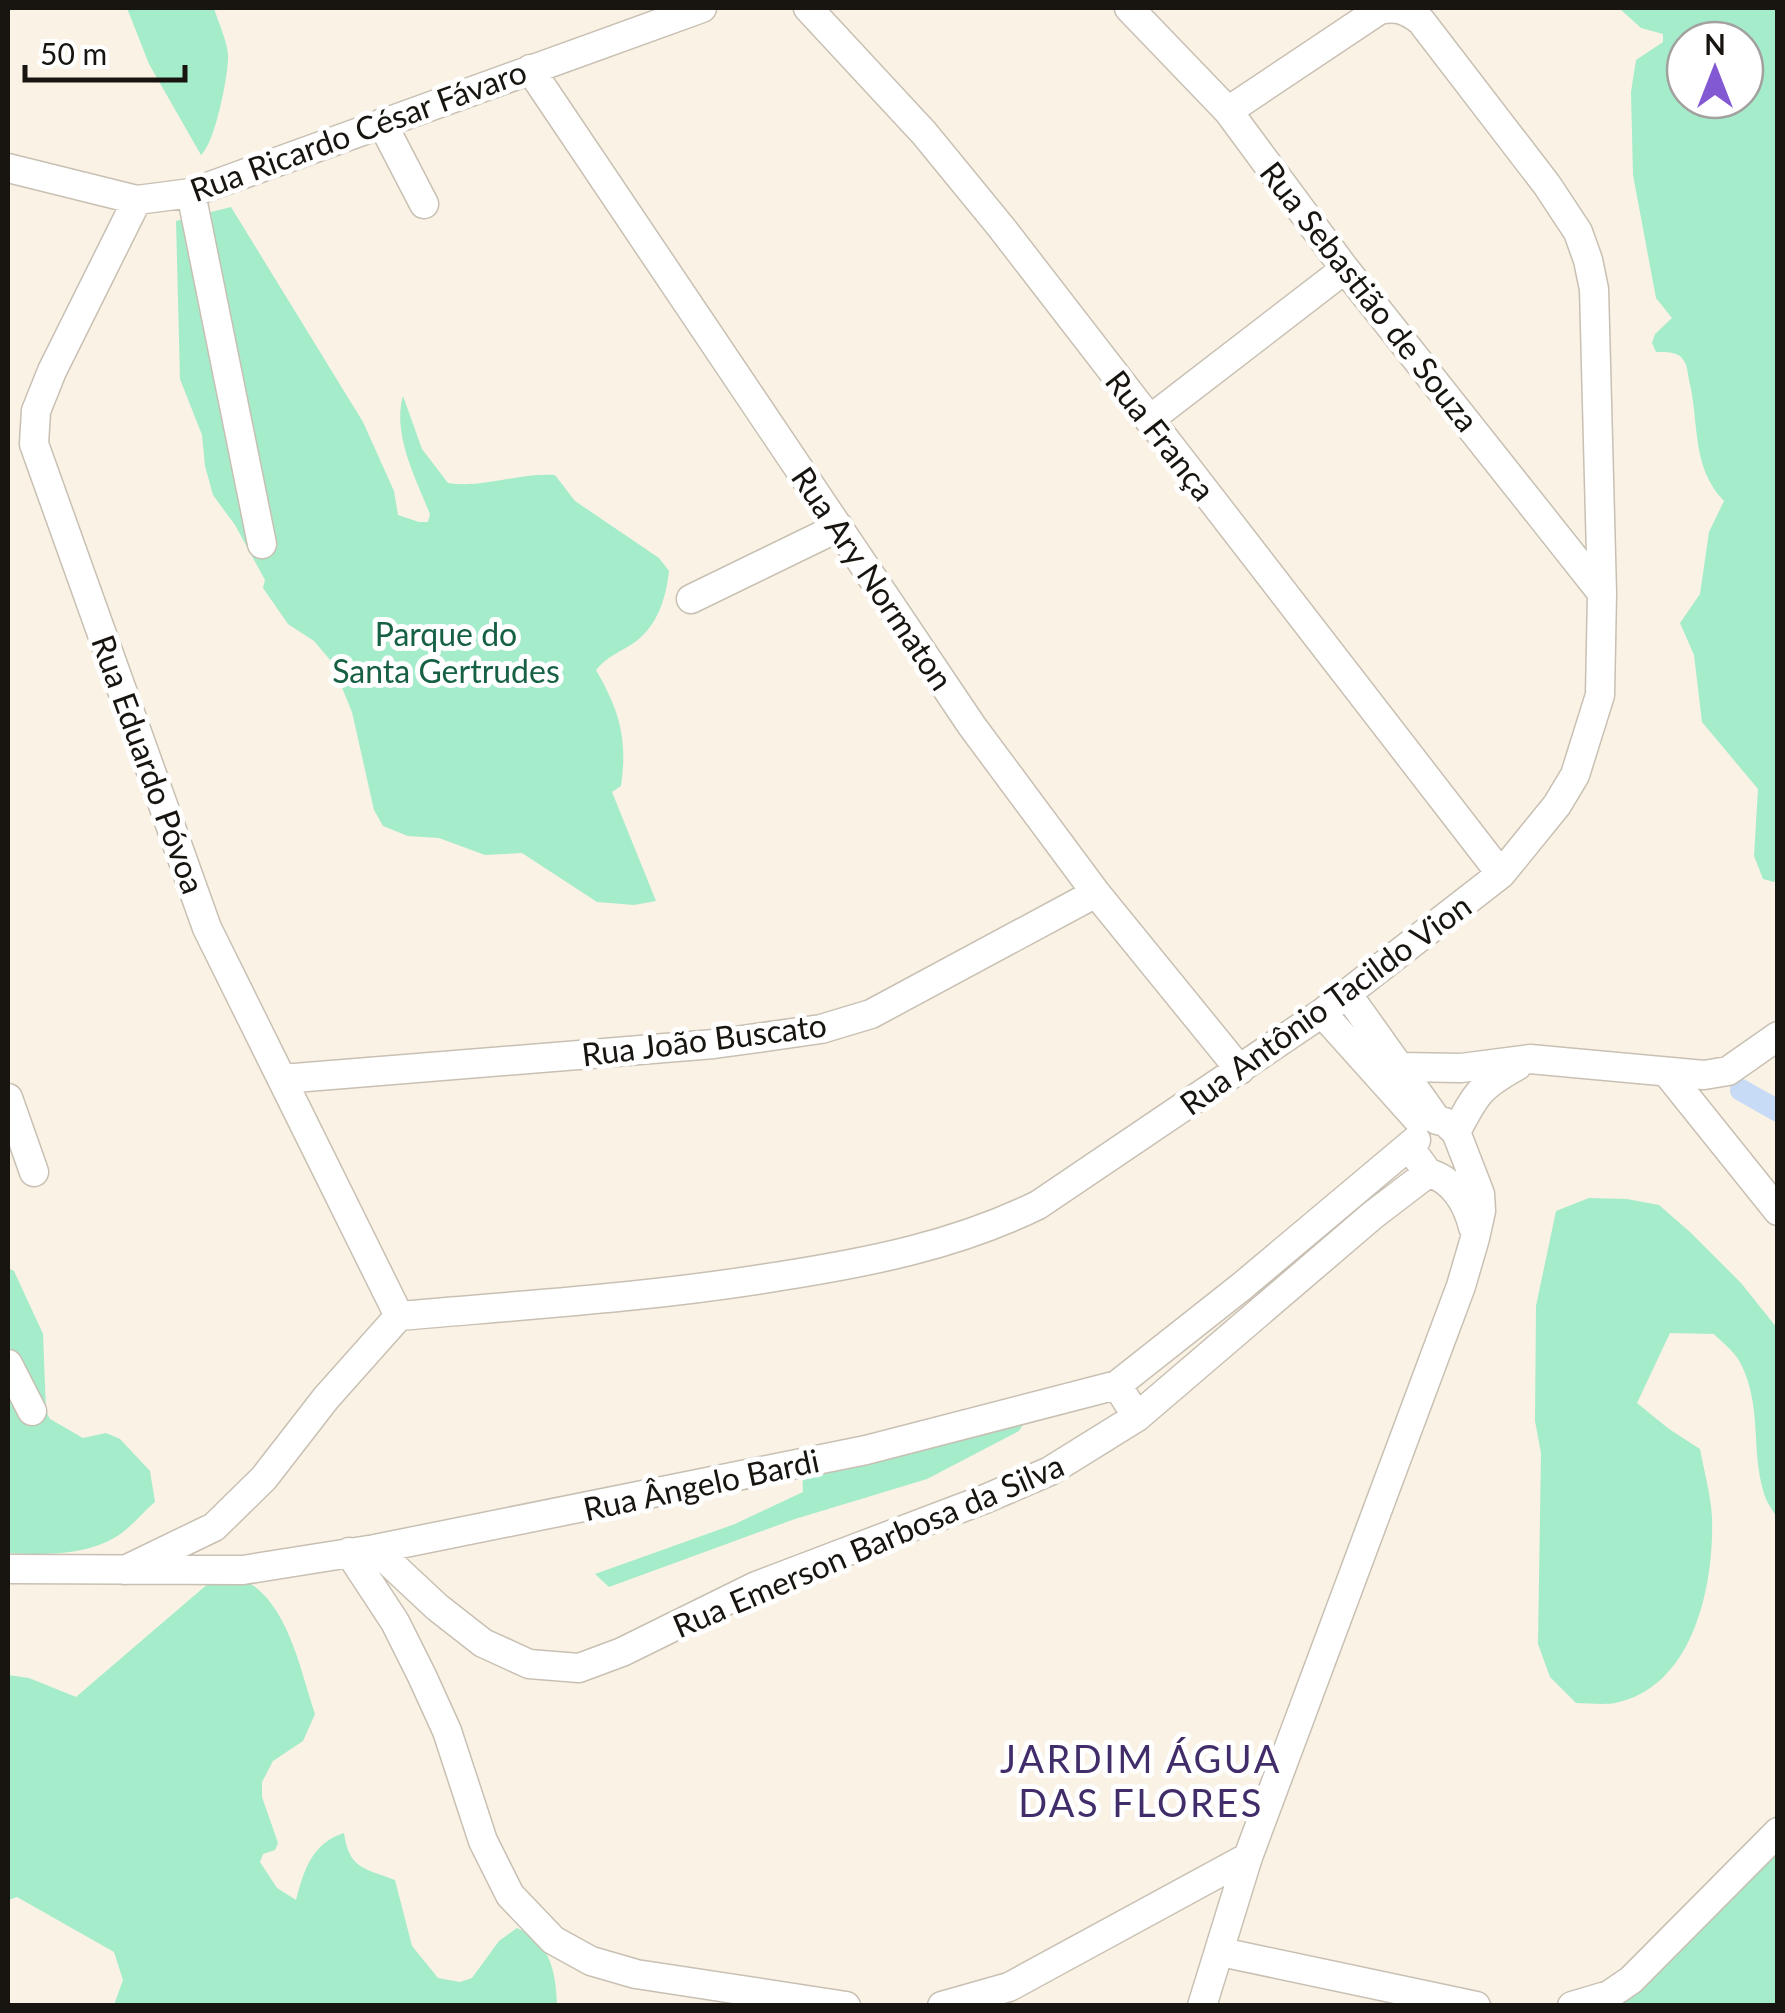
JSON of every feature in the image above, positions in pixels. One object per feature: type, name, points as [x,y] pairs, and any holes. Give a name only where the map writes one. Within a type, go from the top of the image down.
[{"type":"street","name":"Rua Ricardo César Fávaro","points":[[8,168],[137,200],[191,193],[702,8]]},
{"type":"street","name":"Rua França","points":[[808,8],[934,146],[1501,874]]},
{"type":"street","name":"Rua Sebastião de Souza","points":[[1129,8],[1228,111],[1345,270],[1602,593]]},
{"type":"street","name":"Rua Antônio Tacildo Vion","points":[[399,1316],[710,1288],[922,1250],[989,1229],[1038,1205],[1348,994],[1501,874],[1557,805],[1576,775],[1600,694],[1602,593],[1594,290],[1578,232],[1547,185],[1421,21],[1409,12],[1390,8],[1365,12],[1228,111]]},
{"type":"street","name":"Rua Ary Normaton","points":[[530,68],[972,726],[1096,893],[1240,1070]]},
{"type":"street","points":[[382,124],[424,204]]},
{"type":"street","points":[[191,193],[262,544]]},
{"type":"street","name":"Rua Eduardo Póvoa","points":[[137,200],[52,371],[36,411],[34,444],[208,928],[399,1316]]},
{"type":"street","points":[[1150,420],[1345,270]]},
{"type":"street","points":[[692,600],[839,528]]},
{"type":"street","name":"Rua João Buscato","points":[[282,1079],[714,1044],[820,1029],[871,1014],[1096,893]]},
{"type":"street","points":[[1202,2006],[1248,1857],[1461,1286],[1480,1211],[1480,1194],[1400,1067],[1348,994]]},
{"type":"street","points":[[1322,1013],[1440,1132]]},
{"type":"street","points":[[1400,1067],[1461,1068],[1530,1060],[1704,1076],[1728,1071],[1778,1036]]},
{"type":"street","points":[[1475,1238],[1464,1201],[1417,1158],[1488,1082],[1530,1060]]},
{"type":"street","points":[[1136,1417],[1117,1385],[1440,1132],[1458,1090],[1490,1064]]},
{"type":"street","points":[[1668,1074],[1778,1210]]},
{"type":"street","points":[[8,1098],[15,1144],[34,1172]]},
{"type":"street","name":"Rua Emerson Barbosa da Silva","points":[[362,1551],[484,1644],[529,1664],[579,1668],[622,1652],[756,1586],[986,1500],[1050,1471],[1136,1417],[1373,1215],[1432,1173],[1452,1164],[1440,1132]]},
{"type":"street","points":[[125,1570],[214,1526],[264,1478],[326,1398],[399,1316]]},
{"type":"street","points":[[8,1364],[32,1411]]},
{"type":"street","name":"Rua Ângelo Bardi","points":[[8,1569],[244,1570],[362,1551],[866,1450],[1117,1385]]},
{"type":"street","points":[[214,1526],[244,1570]]},
{"type":"street","points":[[362,1551],[447,1731],[484,1841],[510,1895],[553,1940],[591,1961],[636,1974],[846,2006]]},
{"type":"street","points":[[1572,2006],[1609,1995],[1632,1980],[1778,1832]]},
{"type":"street","points":[[942,2006],[1010,1987],[1248,1857]]},
{"type":"street","points":[[1221,1952],[1476,2006]]},
{"type":"green space","points":[[127,8],[214,8],[226,43],[228,64],[216,123],[201,155],[149,64]]},
{"type":"green space","points":[[1619,8],[1777,8],[1778,879],[1774,882],[1763,879],[1754,856],[1758,789],[1702,722],[1694,655],[1680,623],[1700,594],[1709,532],[1724,501],[1706,475],[1702,461],[1685,363],[1676,354],[1656,352],[1652,343],[1655,334],[1672,318],[1656,298],[1633,175],[1631,92],[1636,60],[1663,42],[1663,34],[1641,28]]},
{"type":"green space","name":"Parque do Santa Gertrudes","points":[[231,207],[363,422],[394,491],[398,515],[428,522],[430,514],[403,441],[403,396],[422,449],[448,483],[475,484],[555,475],[575,501],[659,558],[669,571],[663,601],[650,628],[596,670],[611,698],[622,739],[621,786],[612,792],[656,901],[634,905],[597,902],[522,853],[485,855],[439,838],[408,836],[383,826],[374,810],[352,712],[331,661],[314,641],[288,624],[263,588],[265,580],[235,525],[213,495],[202,435],[180,379],[176,221]]},
{"type":"green space","points":[[1589,1198],[1659,1205],[1741,1283],[1777,1328],[1777,1518],[1765,1497],[1759,1474],[1754,1411],[1747,1380],[1736,1356],[1714,1334],[1670,1333],[1637,1403],[1700,1449],[1709,1492],[1712,1545],[1703,1602],[1681,1655],[1664,1677],[1642,1693],[1606,1704],[1576,1703],[1550,1677],[1538,1644],[1541,1453],[1535,1421],[1536,1306],[1556,1211]]},
{"type":"green space","points":[[8,1268],[14,1271],[43,1334],[46,1411],[50,1419],[83,1438],[106,1433],[120,1439],[150,1471],[155,1502],[119,1535],[93,1547],[50,1554],[8,1553]]},
{"type":"green space","points":[[1031,1412],[1019,1431],[927,1479],[795,1519],[609,1587],[595,1574],[735,1524],[803,1492],[802,1468]]},
{"type":"green space","points":[[235,1576],[253,1585],[279,1615],[315,1714],[303,1741],[273,1761],[262,1782],[262,1797],[278,1843],[275,1850],[263,1854],[260,1862],[277,1888],[296,1900],[306,1868],[317,1851],[344,1833],[354,1861],[395,1880],[412,1946],[438,1978],[460,1982],[472,1978],[499,1941],[517,1928],[544,1949],[555,1981],[557,2005],[114,2005],[123,1980],[114,1952],[17,1897],[8,1900],[8,1675],[29,1678],[76,1697],[210,1582]]},
{"type":"green space","points":[[1777,1813],[1777,2005],[1621,2006],[1669,1963]]},
{"type":"waterway","points":[[1741,1090],[1778,1111]]},
{"type":"district","name":"JARDIM ÁGUA DAS FLORES","points":[[1141,1780]]}]
